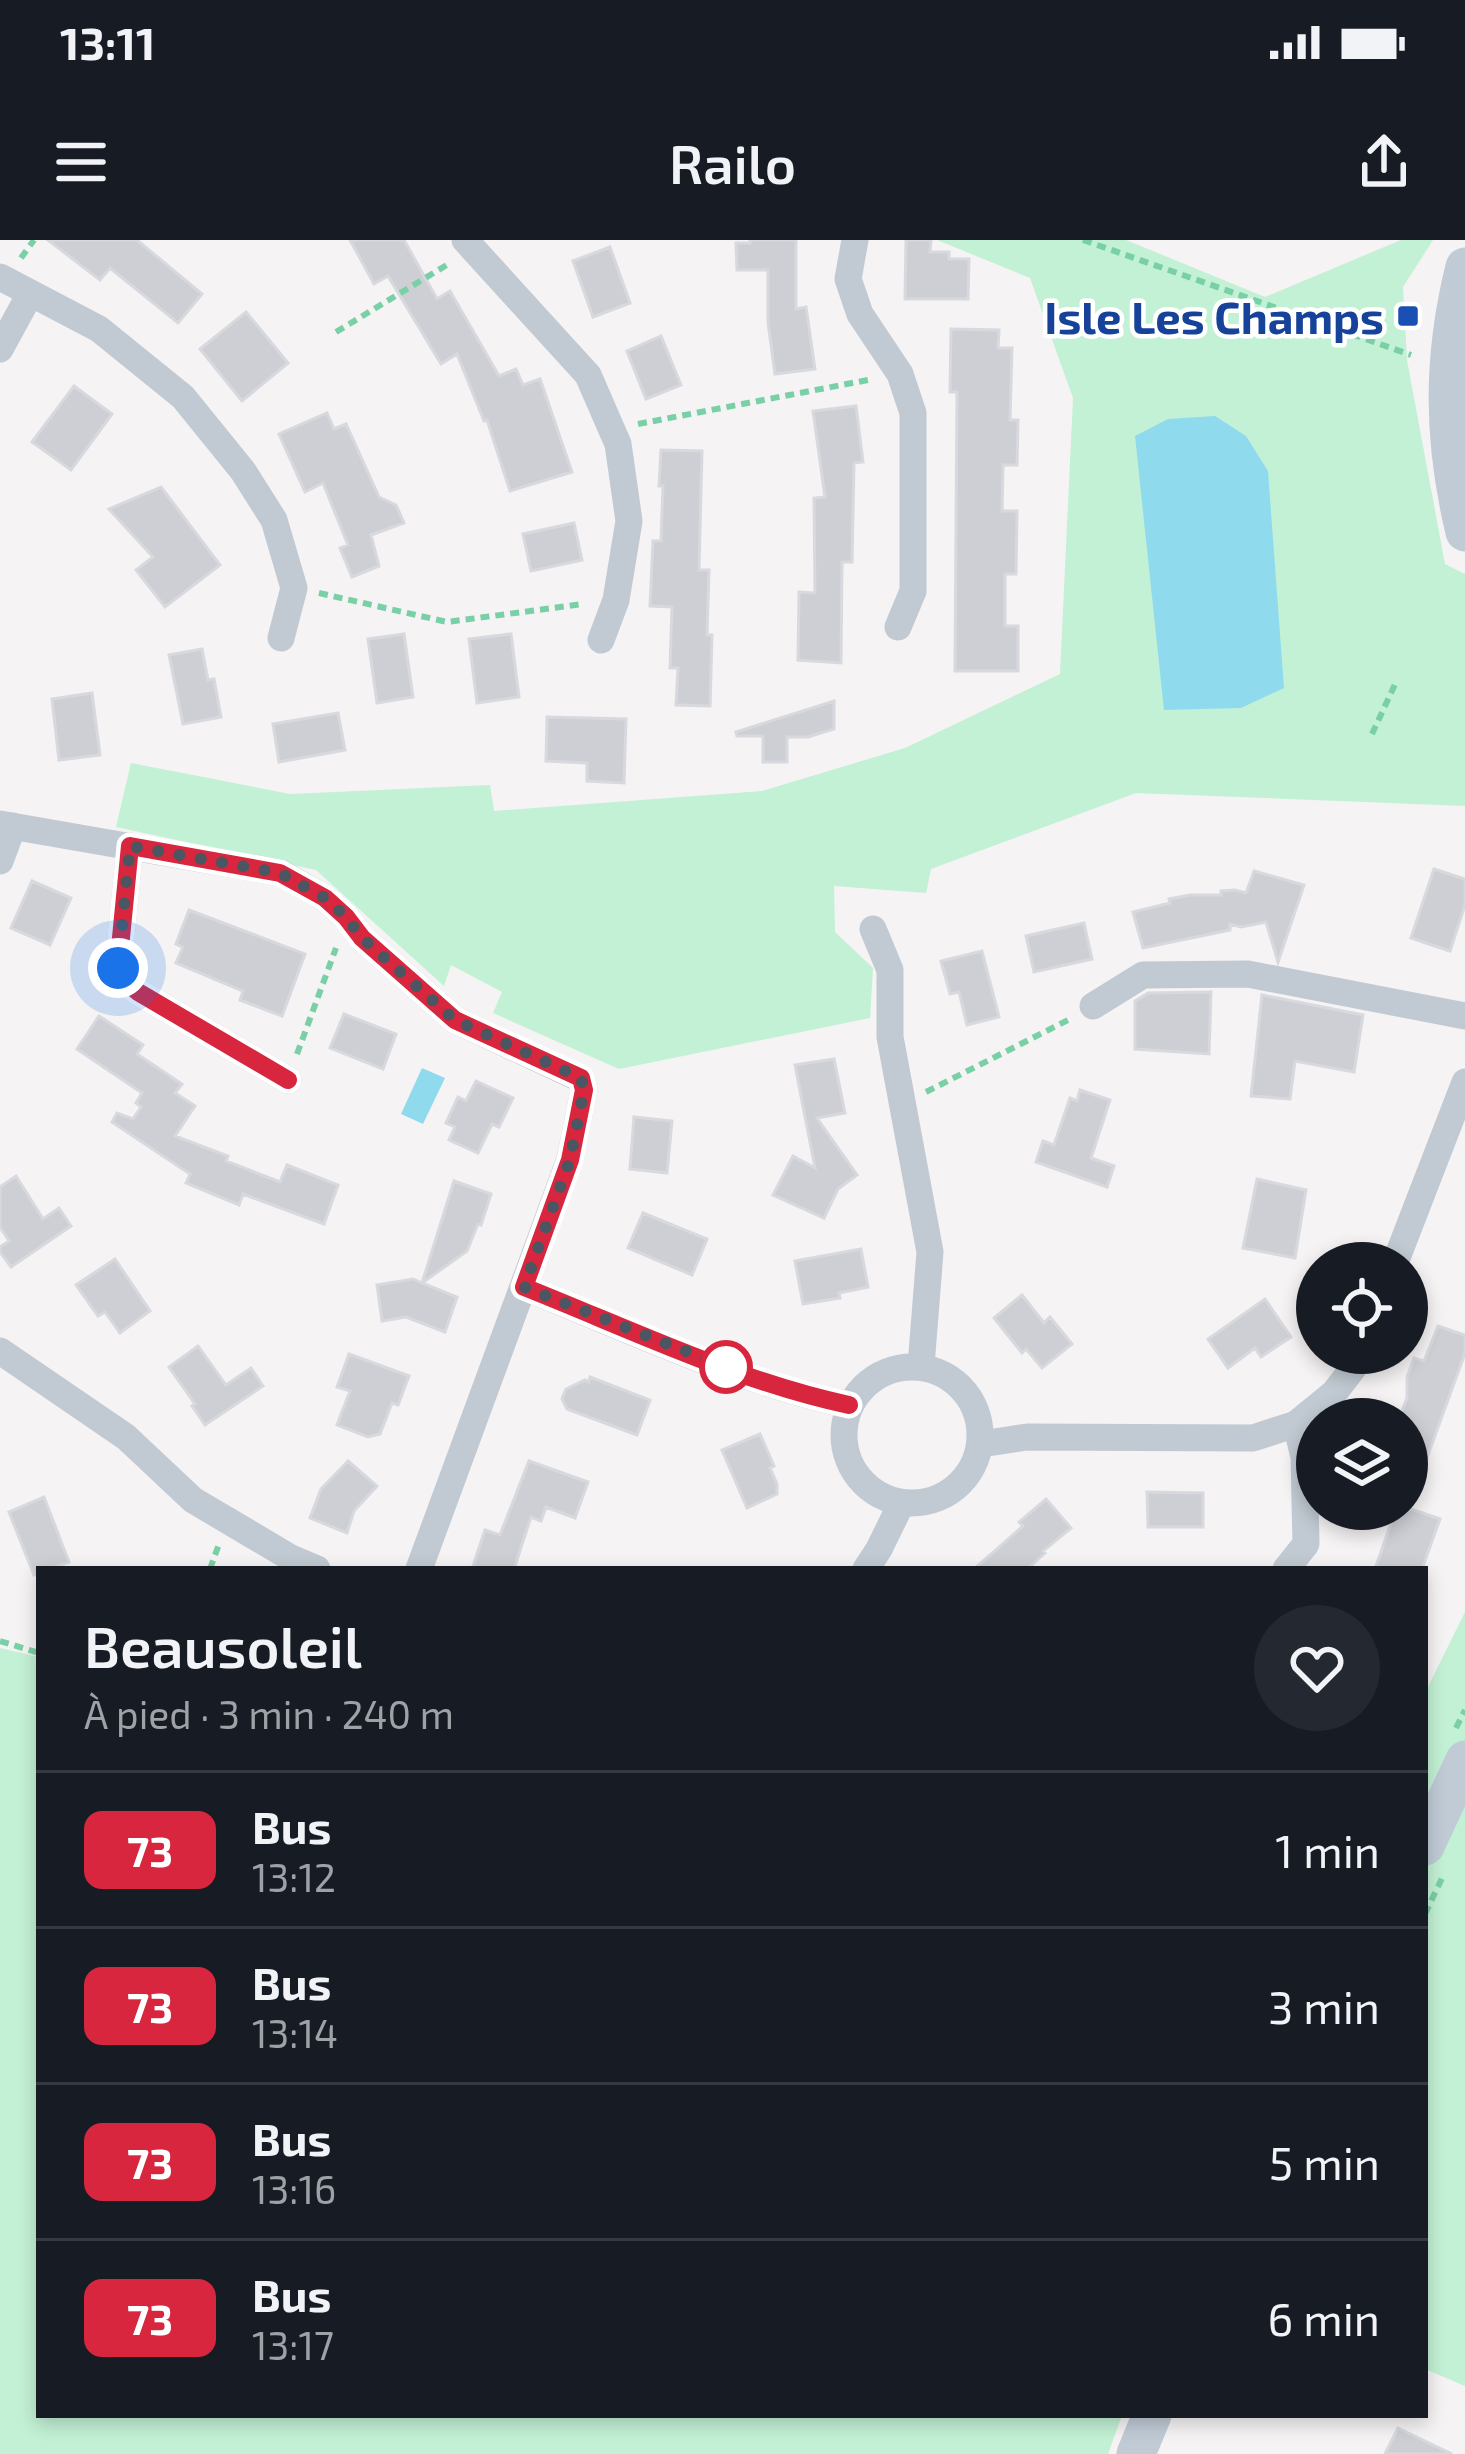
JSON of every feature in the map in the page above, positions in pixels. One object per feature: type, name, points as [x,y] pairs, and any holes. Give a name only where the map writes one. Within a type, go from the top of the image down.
[{"type":"main road","points":[[1465,267],[1450,334],[1447,426],[1465,532]]},
{"type":"main road","points":[[1428,1840],[1465,1760]]},
{"type":"main road","points":[[1136,2454],[1151,2418]]},
{"type":"street","points":[[855,240],[848,279],[860,314],[900,374],[913,413],[913,591],[898,627]]},
{"type":"street","points":[[469,244],[588,375],[618,444],[629,520],[616,600],[602,640]]},
{"type":"street","points":[[0,277],[99,329],[183,397],[243,471],[274,520],[293,588],[281,638]]},
{"type":"street","points":[[0,349],[30,294]]},
{"type":"street","points":[[0,861],[7,825],[280,873],[325,898],[362,938],[455,1020],[581,1078],[584,1090],[570,1160],[420,1566]]},
{"type":"street","points":[[130,846],[118,968],[125,981],[288,1080]]},
{"type":"street","points":[[873,929],[890,970],[890,1037],[930,1252],[922,1366]]},
{"type":"street","points":[[1094,1006],[1143,975],[1248,974],[1465,1016]]},
{"type":"street","points":[[1402,1242],[1465,1082]]},
{"type":"street","points":[[524,1287],[718,1364],[811,1397],[849,1405]]},
{"type":"street","points":[[0,1351],[126,1437],[194,1500],[310,1566]]},
{"type":"street","points":[[922,1366],[955,1380],[966,1394],[976,1409],[981,1444],[967,1478],[938,1500],[901,1504],[871,1492],[850,1468],[842,1436],[849,1405],[879,1374],[922,1366]]},
{"type":"street","points":[[1328,1398],[1349,1374]]},
{"type":"street","points":[[981,1444],[1027,1437],[1253,1438],[1296,1424]]},
{"type":"street","points":[[868,1566],[901,1504]]},
{"type":"street","points":[[1288,1566],[1306,1544],[1306,1530]]},
{"type":"path","points":[[1083,240],[1411,355]]},
{"type":"path","points":[[336,332],[469,244]]},
{"type":"path","points":[[611,429],[900,374]]},
{"type":"path","points":[[293,588],[447,622],[616,600]]},
{"type":"path","points":[[1372,734],[1397,680]]},
{"type":"path","points":[[288,1080],[346,917]]},
{"type":"path","points":[[902,1104],[1094,1006]]},
{"type":"path","points":[[0,1641],[36,1652]]},
{"type":"green space","points":[[937,240],[1126,240],[1265,297],[1401,240],[1433,240],[1403,287],[1407,360],[1445,564],[1465,574],[1465,806],[1136,793],[931,869],[926,893],[834,886],[835,932],[873,968],[870,1018],[619,1069],[493,1013],[502,992],[451,965],[444,986],[316,870],[116,827],[131,763],[290,794],[490,785],[494,811],[762,791],[905,748],[1060,674],[1073,398],[1030,278]]},
{"type":"green space","points":[[1465,1612],[1465,2386],[1428,2370],[1428,1687]]},
{"type":"green space","points":[[0,1648],[36,1656],[36,2418],[1121,2418],[1108,2454],[0,2454]]},
{"type":"water","points":[[1215,416],[1246,436],[1268,471],[1284,688],[1241,708],[1164,710],[1135,436],[1168,419]]},
{"type":"water","points":[[422,1068],[445,1078],[423,1124],[401,1114]]},
{"type":"building","points":[[48,240],[137,240],[202,294],[178,323],[110,268],[100,280]]},
{"type":"building","points":[[350,240],[404,240],[437,299],[450,291],[499,376],[516,369],[523,385],[540,379],[572,472],[510,491],[487,420],[457,354],[441,364],[388,276],[374,284]]},
{"type":"building","points":[[796,240],[796,309],[806,307],[815,369],[775,374],[768,270],[737,270],[736,243]]},
{"type":"building","points":[[906,240],[931,240],[930,252],[969,259],[968,299],[905,299]]},
{"type":"building","points":[[610,247],[630,303],[593,317],[573,261]]},
{"type":"building","points":[[246,312],[288,363],[242,401],[200,349]]},
{"type":"building","points":[[951,329],[999,330],[998,348],[1012,348],[1010,420],[1018,420],[1017,465],[1003,465],[1002,511],[1017,511],[1016,574],[1005,574],[1005,626],[1018,626],[1018,671],[955,671],[957,392],[950,392]]},
{"type":"building","points":[[661,336],[681,385],[646,399],[627,351]]},
{"type":"building","points":[[74,386],[112,414],[71,470],[32,442]]},
{"type":"building","points":[[856,406],[863,462],[854,463],[852,562],[842,562],[841,663],[798,660],[799,592],[815,593],[814,498],[825,497],[813,411]]},
{"type":"building","points":[[327,413],[334,429],[346,424],[379,497],[396,505],[404,523],[371,535],[379,566],[352,577],[340,548],[348,545],[323,483],[305,492],[279,434]]},
{"type":"building","points":[[661,450],[702,451],[699,570],[709,570],[710,706],[676,705],[678,668],[670,668],[672,607],[650,606],[653,541],[661,541]]},
{"type":"building","points":[[161,487],[220,565],[165,607],[136,570],[153,557],[109,509]]},
{"type":"building","points":[[574,523],[582,560],[531,571],[523,534]]},
{"type":"building","points":[[404,634],[413,697],[377,703],[368,639]]},
{"type":"building","points":[[511,634],[519,697],[477,703],[469,639]]},
{"type":"building","points":[[202,649],[221,717],[183,724],[169,655]]},
{"type":"building","points":[[92,693],[100,755],[59,760],[52,699]]},
{"type":"building","points":[[834,701],[834,729],[787,737],[787,762],[763,762],[763,736],[737,736],[736,732]]},
{"type":"building","points":[[338,713],[345,750],[279,762],[273,724]]},
{"type":"building","points":[[547,717],[626,719],[624,783],[587,781],[587,763],[546,761]]},
{"type":"building","points":[[1434,869],[1465,879],[1465,905],[1450,951],[1411,938]]},
{"type":"building","points":[[1254,871],[1304,885],[1278,962],[1266,922],[1241,927],[1230,924],[1230,930],[1143,948],[1133,912],[1190,895],[1246,893]]},
{"type":"building","points":[[32,881],[71,898],[50,945],[11,928]]},
{"type":"building","points":[[189,910],[305,954],[282,1016],[240,1000],[243,991],[176,963],[183,947],[176,944]]},
{"type":"building","points":[[1084,923],[1092,959],[1034,972],[1026,936]]},
{"type":"building","points":[[982,951],[999,1017],[967,1025],[959,992],[950,994],[941,961]]},
{"type":"building","points":[[1211,992],[1209,1054],[1135,1049],[1135,1001],[1148,993]]},
{"type":"building","points":[[1262,995],[1363,1015],[1354,1072],[1295,1061],[1290,1099],[1251,1096]]},
{"type":"building","points":[[344,1014],[396,1034],[383,1069],[330,1048]]},
{"type":"building","points":[[99,1016],[143,1045],[137,1054],[182,1084],[175,1093],[195,1106],[175,1136],[280,1182],[287,1165],[338,1185],[324,1224],[243,1194],[239,1205],[186,1183],[190,1174],[112,1122],[117,1113],[133,1119],[141,1107],[136,1103],[142,1093],[77,1049]]},
{"type":"building","points":[[834,1059],[845,1113],[817,1118],[857,1175],[838,1189],[824,1218],[773,1195],[793,1156],[815,1168],[795,1065]]},
{"type":"building","points":[[476,1081],[513,1098],[499,1127],[492,1124],[478,1153],[449,1140],[455,1127],[446,1123],[458,1097],[466,1101]]},
{"type":"building","points":[[1080,1090],[1110,1100],[1091,1158],[1114,1166],[1107,1187],[1036,1162],[1043,1141],[1054,1145],[1070,1098],[1077,1101]]},
{"type":"building","points":[[634,1117],[672,1121],[667,1173],[630,1169]]},
{"type":"building","points":[[16,1176],[43,1219],[59,1208],[71,1226],[11,1267],[0,1252],[9,1241],[0,1227],[0,1187]]},
{"type":"building","points":[[1257,1179],[1306,1190],[1295,1258],[1243,1248]]},
{"type":"building","points":[[454,1181],[491,1194],[467,1251],[422,1283]]},
{"type":"building","points":[[643,1213],[707,1239],[692,1275],[628,1248]]},
{"type":"building","points":[[861,1249],[868,1287],[803,1304],[795,1261]]},
{"type":"building","points":[[115,1259],[150,1311],[120,1333],[105,1312],[98,1316],[76,1285]]},
{"type":"building","points":[[413,1279],[457,1297],[445,1332],[406,1317],[382,1321],[377,1285]]},
{"type":"building","points":[[1022,1295],[1044,1323],[1050,1317],[1072,1344],[1042,1368],[1026,1349],[1022,1353],[994,1318]]},
{"type":"building","points":[[1265,1299],[1291,1337],[1261,1357],[1255,1348],[1228,1368],[1208,1339]]},
{"type":"building","points":[[1438,1326],[1465,1335],[1465,1353],[1428,1455],[1428,1398],[1407,1398],[1407,1377],[1428,1374],[1428,1351]]},
{"type":"building","points":[[198,1346],[226,1385],[251,1368],[263,1386],[205,1425],[169,1367]]},
{"type":"building","points":[[349,1354],[409,1376],[380,1434],[368,1437],[337,1425],[350,1391],[337,1387]]},
{"type":"building","points":[[590,1377],[650,1400],[637,1435],[567,1409],[562,1399],[566,1389],[589,1382]]},
{"type":"building","points":[[760,1434],[774,1466],[770,1468],[777,1494],[747,1508],[722,1450]]},
{"type":"building","points":[[348,1461],[377,1486],[354,1511],[347,1533],[310,1518],[321,1489]]},
{"type":"building","points":[[529,1461],[588,1482],[575,1518],[546,1507],[541,1521],[531,1517],[515,1566],[473,1566],[485,1530],[500,1535]]},
{"type":"building","points":[[1147,1492],[1203,1493],[1203,1527],[1148,1527]]},
{"type":"building","points":[[44,1497],[69,1562],[36,1566],[34,1575],[9,1512]]},
{"type":"building","points":[[1046,1499],[1071,1528],[1030,1566],[977,1566],[1023,1526],[1019,1522]]},
{"type":"building","points":[[1428,1515],[1440,1519],[1423,1566],[1376,1566],[1389,1530],[1428,1530]]},
{"type":"building","points":[[1398,2428],[1452,2454],[1385,2454]]},
{"type":"bus line","name":"73","points":[[288,1080],[125,981],[118,968],[130,846],[280,873],[325,898],[362,938],[455,1020],[581,1078],[584,1090],[570,1160],[524,1287],[718,1364],[811,1397],[849,1405]]},
{"type":"place","name":"Isle Les Champs","points":[[1408,316]]},
{"type":"route","points":[[118,968],[130,846],[280,873],[325,898],[362,938],[455,1020],[581,1078],[584,1090],[570,1160],[524,1287],[726,1367]]}]
